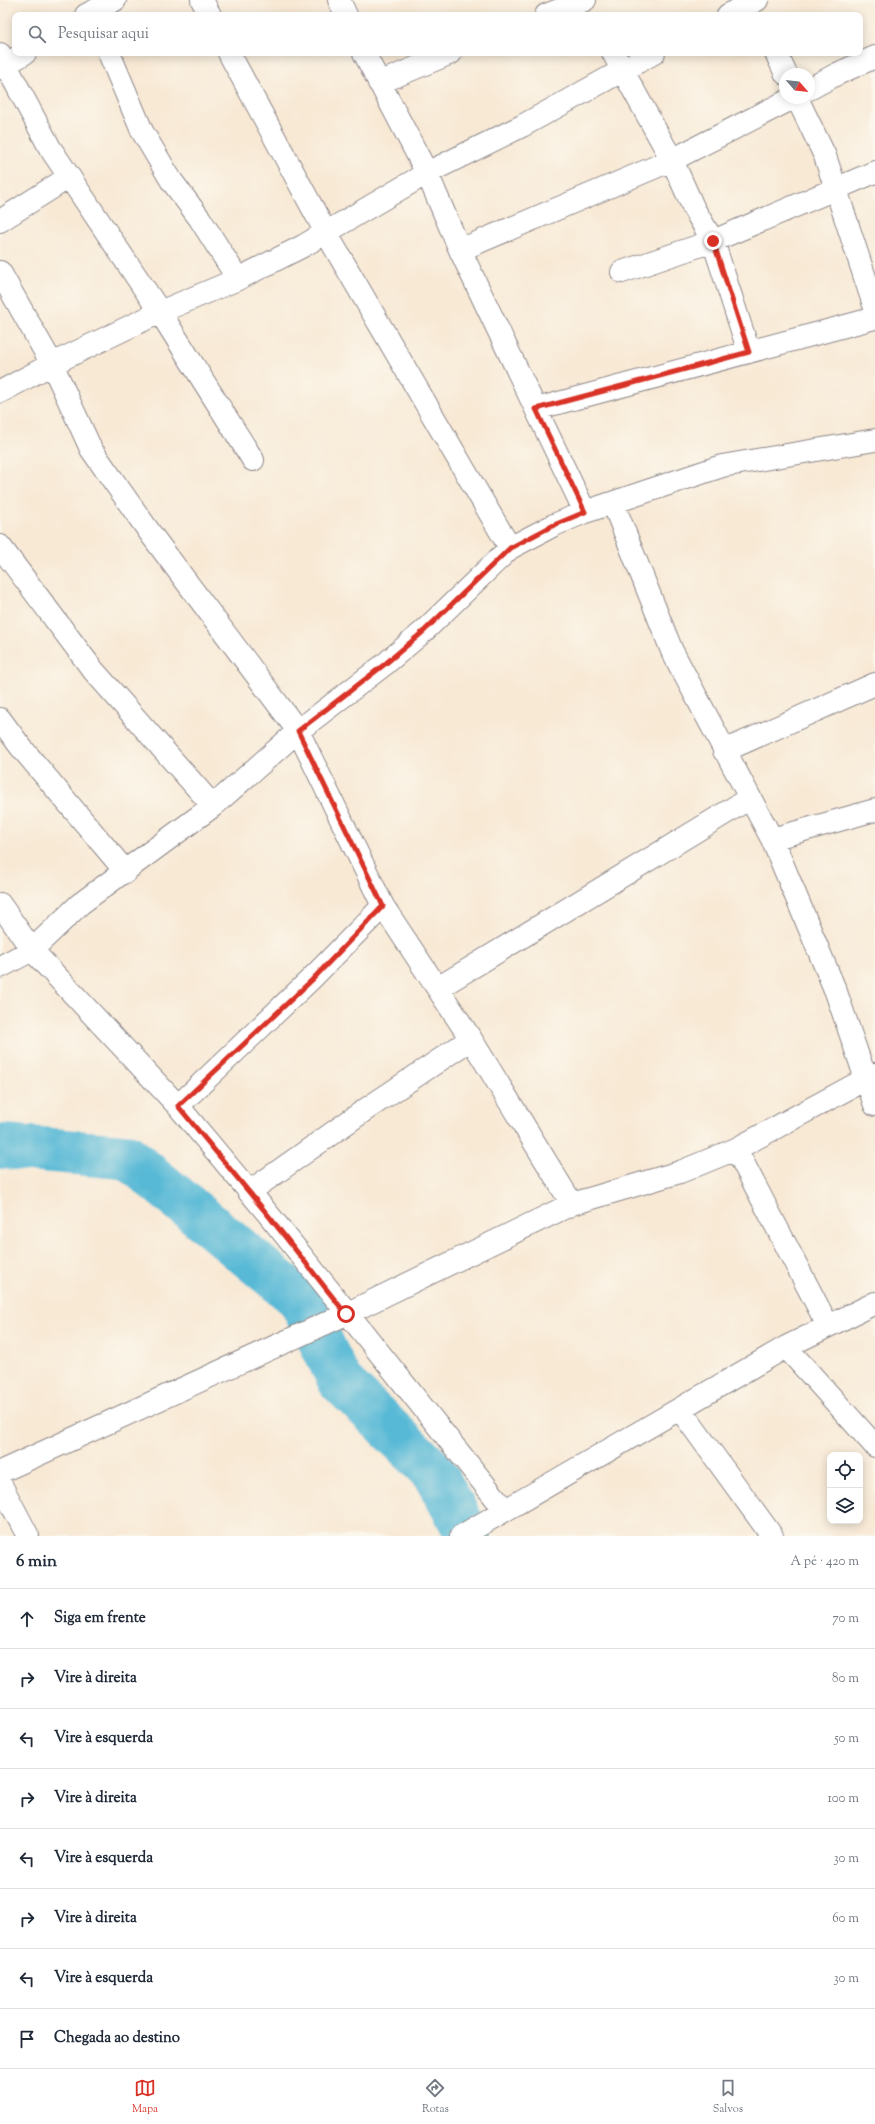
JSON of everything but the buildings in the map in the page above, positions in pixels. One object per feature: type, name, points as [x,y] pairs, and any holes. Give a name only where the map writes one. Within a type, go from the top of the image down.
[{"type":"street","points":[[89,11],[115,0]]},
{"type":"street","points":[[202,0],[208,12]]},
{"type":"street","points":[[338,0],[344,12]]},
{"type":"street","points":[[554,12],[585,0],[592,12]]},
{"type":"street","points":[[735,12],[754,4]]},
{"type":"street","points":[[17,56],[2,62],[50,148],[160,312],[253,460]]},
{"type":"street","points":[[109,56],[142,131],[171,180],[200,219],[238,279]]},
{"type":"street","points":[[231,56],[325,231],[510,548]]},
{"type":"street","points":[[366,56],[427,173],[460,250],[585,512]]},
{"type":"street","points":[[379,83],[444,56]]},
{"type":"street","points":[[0,392],[52,364],[160,312],[238,279],[303,246],[325,231],[427,173],[522,126],[618,61],[640,56]]},
{"type":"street","points":[[777,56],[783,68]]},
{"type":"street","points":[[815,86],[875,57]]},
{"type":"street","points":[[618,61],[672,160],[694,209],[713,241],[749,352]]},
{"type":"street","points":[[460,250],[672,160],[781,104]]},
{"type":"street","points":[[800,104],[825,156],[875,308]]},
{"type":"street","points":[[622,272],[713,241],[875,172]]},
{"type":"street","points":[[0,221],[69,177]]},
{"type":"street","points":[[0,272],[52,364],[91,449],[153,538],[298,731],[383,906],[471,1039],[572,1204]]},
{"type":"street","points":[[536,409],[875,318]]},
{"type":"street","points":[[0,967],[32,950],[80,904],[126,872],[213,806],[298,731],[418,636],[510,548],[554,525],[585,512],[722,466],[875,440]]},
{"type":"street","points":[[613,502],[672,651],[772,839],[870,1077],[875,1104]]},
{"type":"street","points":[[0,546],[93,670],[213,806]]},
{"type":"street","points":[[724,751],[875,684]]},
{"type":"street","points":[[0,719],[20,746],[126,872]]},
{"type":"street","points":[[438,988],[750,798]]},
{"type":"street","points":[[772,839],[875,810]]},
{"type":"street","points":[[0,904],[32,950],[178,1106],[505,1510]]},
{"type":"street","points":[[178,1106],[312,980],[383,906]]},
{"type":"street","points":[[249,1192],[365,1110],[471,1039]]},
{"type":"street","points":[[0,1472],[346,1314],[572,1204],[680,1172],[736,1149],[870,1077]]},
{"type":"street","points":[[736,1149],[828,1326]]},
{"type":"street","points":[[461,1536],[786,1347],[875,1303]]},
{"type":"street","points":[[786,1347],[875,1446]]},
{"type":"street","points":[[680,1408],[772,1536]]},
{"type":"street","points":[[0,1482],[28,1536]]},
{"type":"waterway","points":[[0,1146],[128,1157],[300,1299],[340,1381],[433,1471],[469,1536]]},
{"type":"route","points":[[346,1314],[268,1215],[178,1106],[312,980],[383,906],[298,731],[385,664],[424,631],[510,548],[554,525],[585,512],[536,409],[749,352],[713,241]]}]
